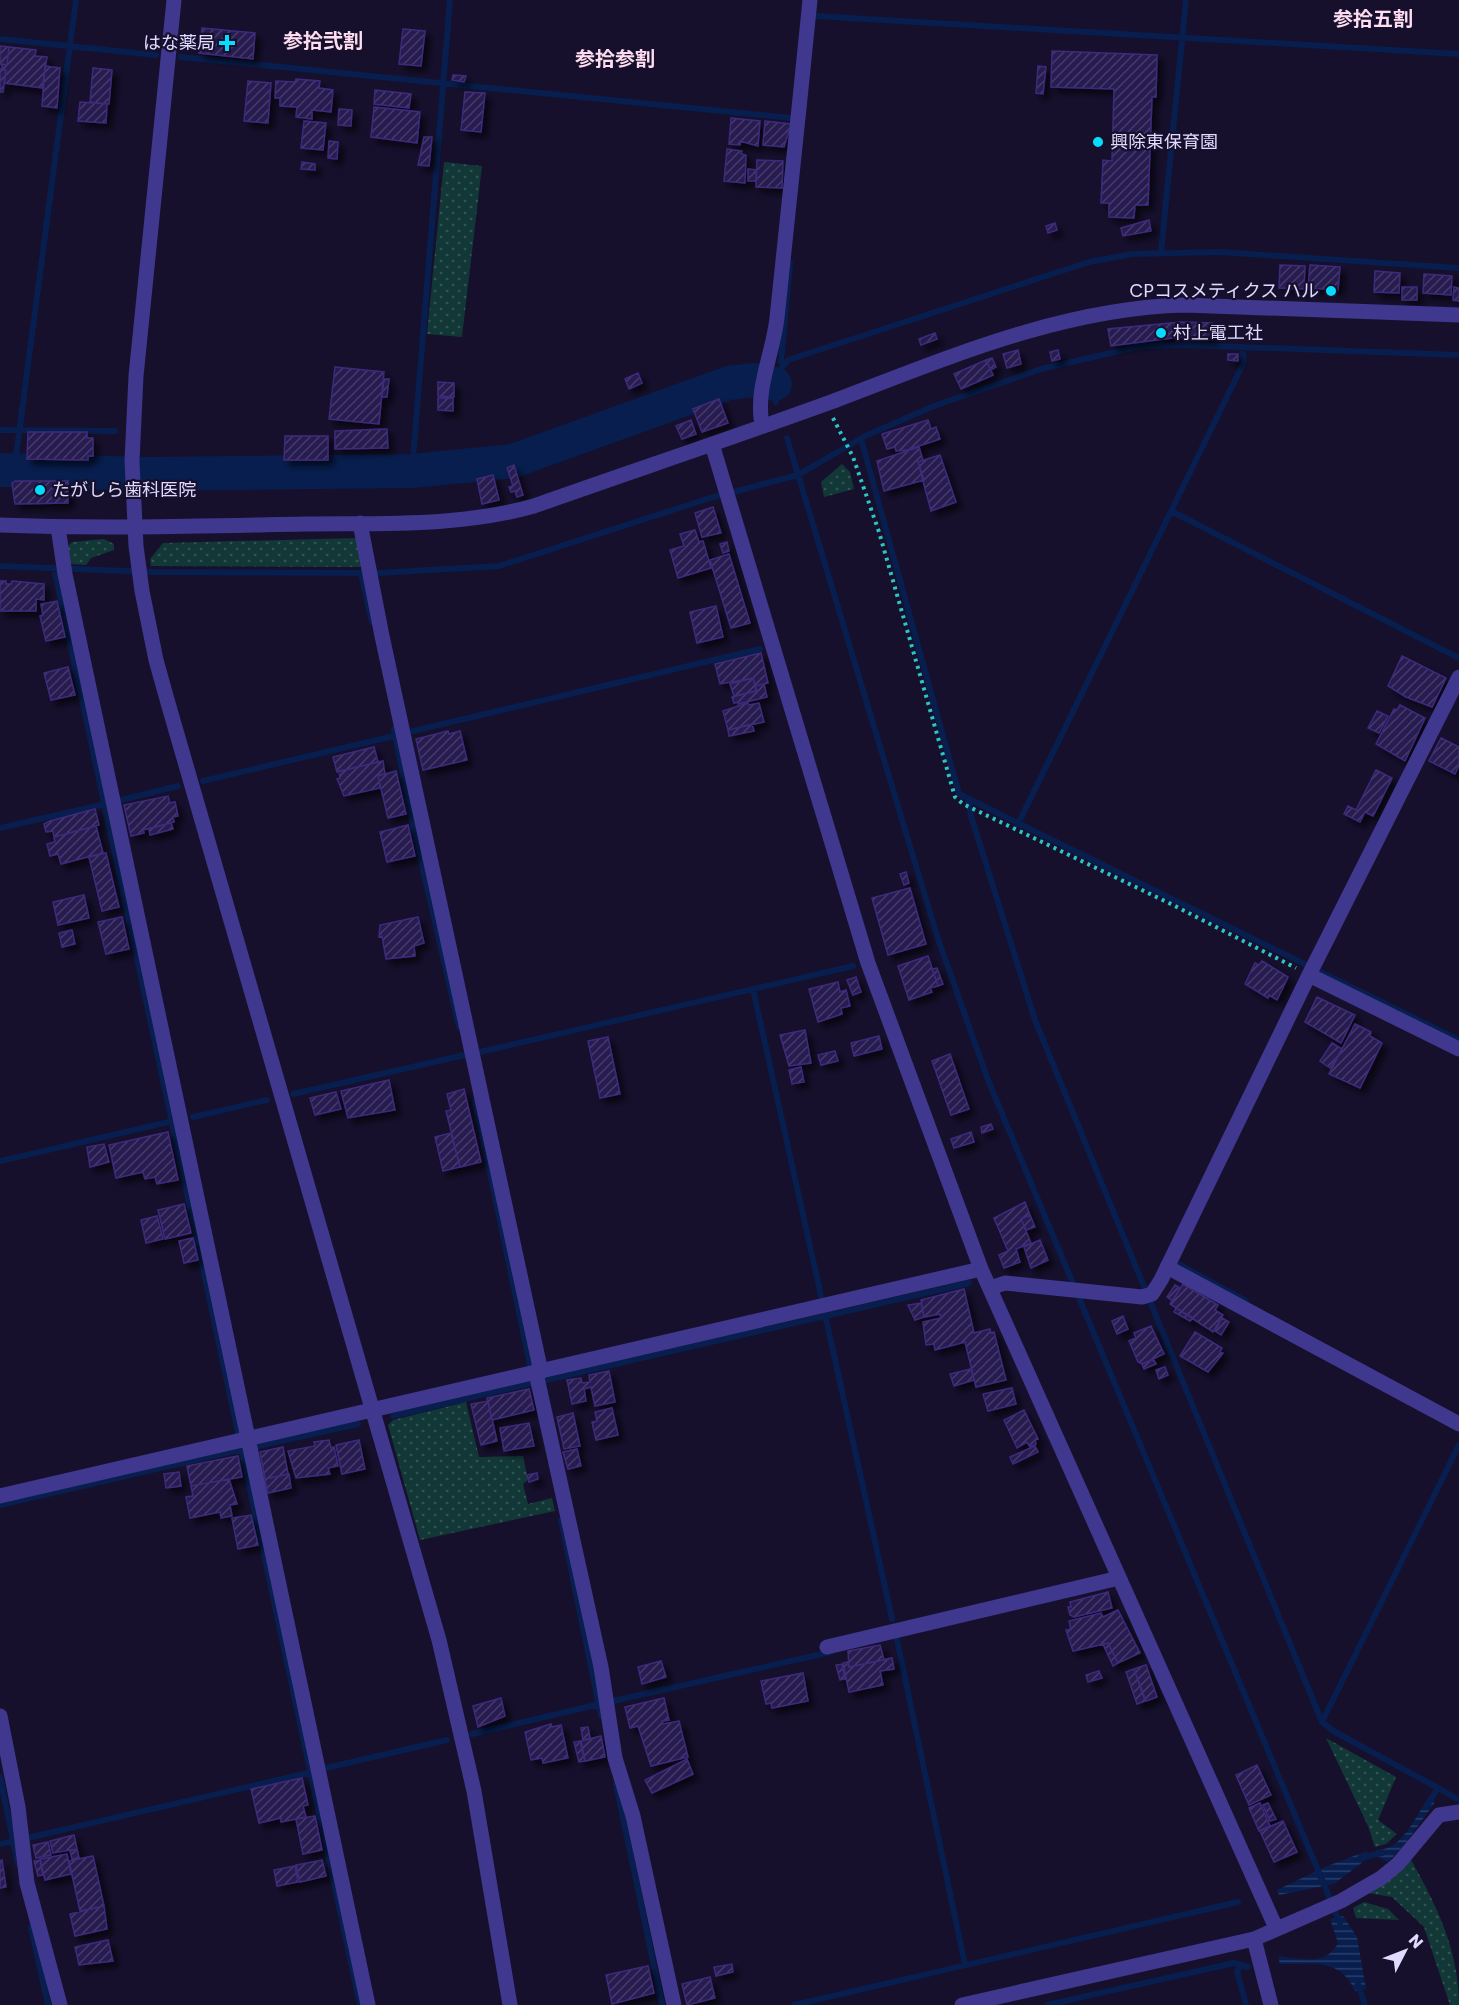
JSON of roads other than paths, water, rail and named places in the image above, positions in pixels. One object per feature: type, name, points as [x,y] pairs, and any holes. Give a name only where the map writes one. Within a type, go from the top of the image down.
[{"type":"street","points":[[174,0],[136,376],[132,461],[138,563],[159,670],[439,1640],[474,1791],[510,2005]]},
{"type":"street","points":[[762,425],[759,409],[776,320],[810,0]]},
{"type":"street","points":[[0,525],[135,528],[360,523],[461,520],[510,513],[828,403],[975,348],[1068,321],[1121,309],[1143,306],[1228,306],[1459,315]]},
{"type":"street","points":[[712,444],[868,963],[981,1269],[1266,1901],[1276,1928]]},
{"type":"street","points":[[360,523],[596,1644],[615,1758],[633,1816],[674,2005]]},
{"type":"street","points":[[58,527],[64,569],[368,2005]]},
{"type":"street","points":[[990,1288],[1005,1283],[1088,1293],[1147,1295],[1167,1267],[1311,971],[1459,677]]},
{"type":"street","points":[[1311,971],[1459,1049]]},
{"type":"street","points":[[1167,1267],[1459,1424]]},
{"type":"street","points":[[0,1496],[981,1269]]},
{"type":"street","points":[[827,1647],[1119,1578]]},
{"type":"street","points":[[0,1716],[18,1807],[27,1883],[60,2005]]},
{"type":"street","points":[[962,2005],[1254,1939],[1341,1901],[1381,1878],[1398,1864],[1439,1815],[1459,1812]]},
{"type":"street","points":[[1254,1939],[1271,2005]]},
{"type":"water","points":[[1428,1798],[1435,1802],[1405,1844],[1388,1862],[1376,1856],[1376,1850],[1385,1849],[1401,1839]]},
{"type":"water","points":[[1367,1851],[1368,1858],[1334,1884],[1279,1895],[1277,1890],[1325,1867]]},
{"type":"water","points":[[1343,1916],[1357,1937],[1366,1989],[1355,1991],[1349,1980],[1341,1973],[1324,1965],[1280,1964],[1278,1956],[1312,1959],[1320,1958],[1333,1951],[1338,1943],[1330,1919]]},
{"type":"waterway","points":[[14,471],[76,0]]},
{"type":"waterway","points":[[412,471],[450,0]]},
{"type":"waterway","points":[[1161,252],[1186,0]]},
{"type":"waterway","points":[[815,16],[1459,54]]},
{"type":"waterway","points":[[0,39],[156,55]]},
{"type":"waterway","points":[[181,57],[791,118]]},
{"type":"waterway","points":[[776,402],[774,390],[776,380],[788,360],[1089,262],[1132,254],[1220,252],[1459,268]]},
{"type":"waterway","points":[[783,366],[781,361],[790,263]]},
{"type":"waterway","points":[[0,566],[152,572],[378,573],[499,566],[710,498],[798,475],[865,436],[934,406],[1041,369],[1141,346],[1185,345],[1459,355]]},
{"type":"waterway","points":[[1018,824],[1244,362],[1242,347]]},
{"type":"waterway","points":[[0,470],[147,474],[412,471],[513,461],[729,383],[754,380],[775,384]]},
{"type":"waterway","points":[[0,430],[115,431]]},
{"type":"waterway","points":[[787,438],[938,939],[988,1080],[1340,1923]]},
{"type":"waterway","points":[[861,439],[959,794],[1459,1040]]},
{"type":"waterway","points":[[1171,511],[1459,658]]},
{"type":"waterway","points":[[54,568],[238,1433]]},
{"type":"waterway","points":[[361,573],[372,622]]},
{"type":"waterway","points":[[413,731],[760,649]]},
{"type":"waterway","points":[[394,729],[411,817],[459,1027]]},
{"type":"waterway","points":[[203,781],[398,735]]},
{"type":"waterway","points":[[121,800],[178,786]]},
{"type":"waterway","points":[[968,799],[971,816],[1035,1020],[1322,1722],[1335,1732],[1438,1788]]},
{"type":"waterway","points":[[0,828],[105,804]]},
{"type":"waterway","points":[[480,1052],[853,966]]},
{"type":"waterway","points":[[753,989],[821,1296]]},
{"type":"waterway","points":[[293,1094],[465,1055]]},
{"type":"waterway","points":[[193,1117],[267,1100]]},
{"type":"waterway","points":[[475,1101],[530,1365]]},
{"type":"waterway","points":[[0,1161],[173,1121]]},
{"type":"waterway","points":[[1180,1265],[1246,1301]]},
{"type":"waterway","points":[[546,1380],[969,1283]]},
{"type":"waterway","points":[[825,1314],[892,1619]]},
{"type":"waterway","points":[[393,1416],[528,1384]]},
{"type":"waterway","points":[[258,1446],[358,1424]]},
{"type":"waterway","points":[[1322,1722],[1459,1445]]},
{"type":"waterway","points":[[241,1447],[360,2005]]},
{"type":"waterway","points":[[0,1505],[243,1449]]},
{"type":"waterway","points":[[561,1520],[601,1716]]},
{"type":"waterway","points":[[896,1635],[965,1965]]},
{"type":"waterway","points":[[613,1701],[831,1652]]},
{"type":"waterway","points":[[472,1734],[600,1704]]},
{"type":"waterway","points":[[326,1768],[447,1740]]},
{"type":"waterway","points":[[27,1838],[312,1772]]},
{"type":"waterway","points":[[0,1777],[18,1864]]},
{"type":"waterway","points":[[616,1784],[662,2005]]},
{"type":"waterway","points":[[1427,1805],[1438,1788],[1459,1800]]},
{"type":"waterway","points":[[0,1844],[14,1841]]},
{"type":"waterway","points":[[1360,1858],[1382,1853]]},
{"type":"waterway","points":[[794,2005],[1238,1902]]},
{"type":"waterway","points":[[31,1927],[48,2005]]},
{"type":"waterway","points":[[1047,2005],[1234,1963],[1248,1967]]},
{"type":"waterway","points":[[1241,1966],[1237,1971],[1246,2005]]},
{"type":"waterway","points":[[1358,1984],[1365,2005]]},
{"type":"place","name":"はな薬局","points":[[227,43]]},
{"type":"place","name":"興除東保育園","points":[[1098,142]]},
{"type":"place","name":"CPコスメティクス ハル","points":[[1331,291]]},
{"type":"place","name":"村上電工社","points":[[1161,333]]},
{"type":"place","name":"たがしら歯科医院","points":[[40,490]]},
{"type":"district","name":"参拾五割","points":[[1373,19]]},
{"type":"district","name":"参拾弐割","points":[[323,41]]},
{"type":"district","name":"参拾参割","points":[[615,59]]}]
